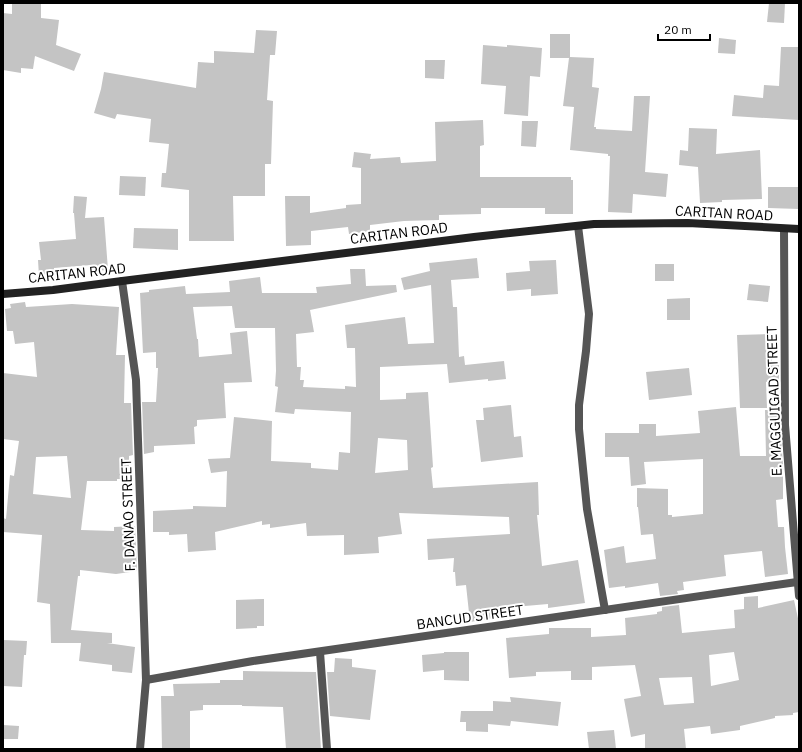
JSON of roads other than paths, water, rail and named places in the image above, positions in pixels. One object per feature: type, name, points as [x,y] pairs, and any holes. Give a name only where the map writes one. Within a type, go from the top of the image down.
[{"type":"main road","name":"CARITAN ROAD","points":[[3,294],[122,281],[474,237],[578,226],[633,223],[688,223],[799,230]]},
{"type":"street","points":[[578,226],[589,314],[579,405],[579,430],[587,509],[605,610]]},
{"type":"street","name":"E. MAGGUIGAD STREET","points":[[784,228],[785,425],[799,596]]},
{"type":"street","name":"F. DANAO STREET","points":[[122,281],[136,380],[146,680],[140,749]]},
{"type":"street","name":"BANCUD STREET","points":[[146,680],[253,661],[797,582]]},
{"type":"street","points":[[320,652],[327,749]]}]
